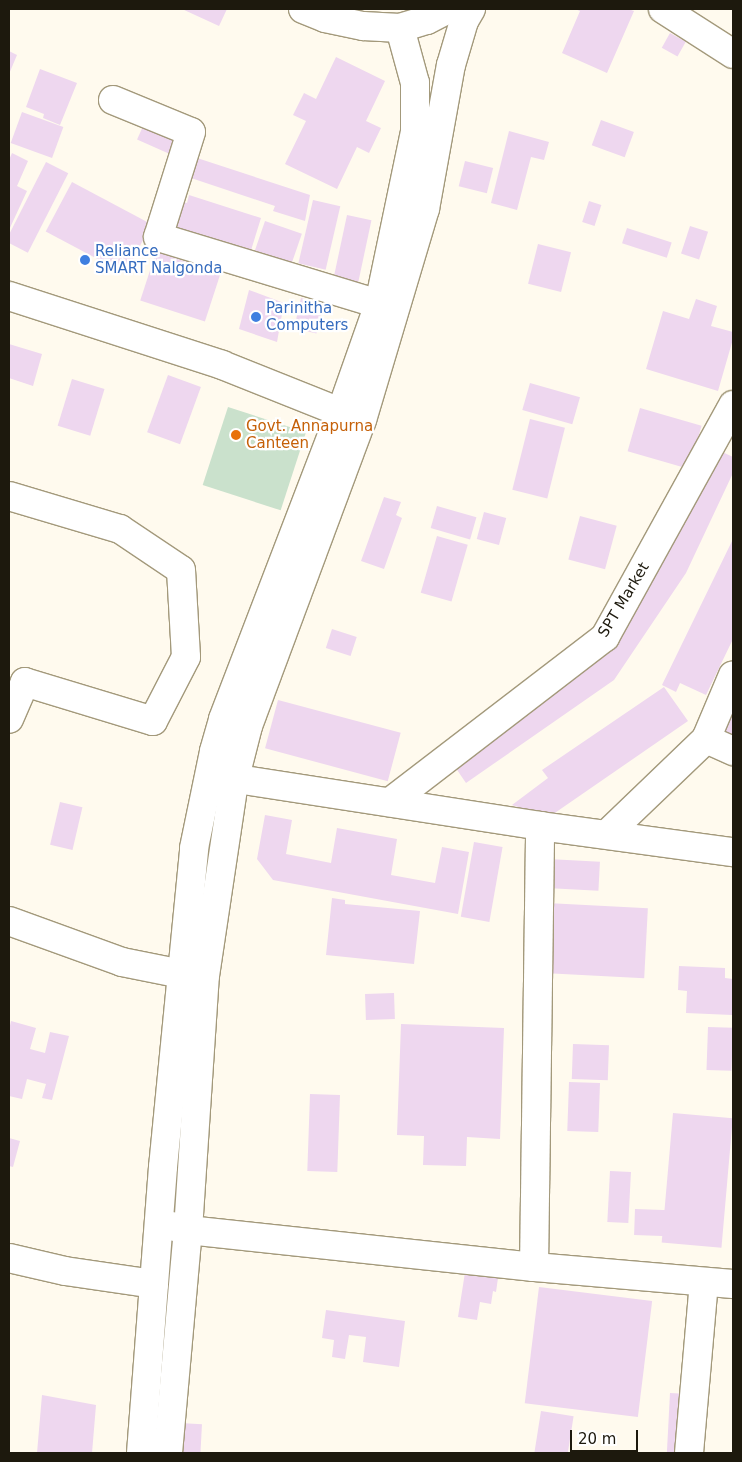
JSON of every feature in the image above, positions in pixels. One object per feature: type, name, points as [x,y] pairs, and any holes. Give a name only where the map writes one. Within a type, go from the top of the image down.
[{"type":"main road","points":[[303,9],[325,18],[363,26],[395,18],[427,20],[449,9]]},
{"type":"main road","points":[[141,1453],[159,1224],[194,848],[222,777],[248,726],[352,416],[426,209],[451,65],[464,21],[471,9]]},
{"type":"main road","points":[[663,9],[733,54]]},
{"type":"main road","points":[[688,9],[733,46]]},
{"type":"main road","points":[[352,416],[379,304],[416,132],[415,83],[395,18]]},
{"type":"main road","points":[[113,100],[191,132],[158,237],[379,304]]},
{"type":"main road","points":[[9,296],[222,365],[352,416]]},
{"type":"main road","name":"SPT Market","points":[[390,802],[605,637],[733,405]]},
{"type":"main road","points":[[9,496],[120,529],[181,570],[186,657],[153,721],[25,682],[9,718]]},
{"type":"main road","points":[[607,834],[706,739],[733,675]]},
{"type":"main road","points":[[706,739],[733,750]]},
{"type":"main road","points":[[222,777],[540,826],[733,852]]},
{"type":"main road","points":[[168,1453],[188,1230],[205,976],[222,777]]},
{"type":"main road","points":[[534,1267],[540,826]]},
{"type":"main road","points":[[9,921],[122,962],[182,974]]},
{"type":"main road","points":[[159,1224],[188,1230],[534,1267],[733,1284]]},
{"type":"main road","points":[[9,1258],[66,1271],[154,1284]]},
{"type":"main road","points":[[690,1453],[704,1283]]},
{"type":"green space","points":[[228,407],[306,432],[281,510],[203,485]]},
{"type":"building","points":[[182,9],[227,9],[219,26]]},
{"type":"building","points":[[575,9],[628,9],[634,11],[607,73],[562,53],[580,11]]},
{"type":"building","points":[[670,33],[686,42],[678,57],[662,48]]},
{"type":"building","points":[[9,51],[17,55],[9,74]]},
{"type":"building","points":[[336,57],[385,81],[366,121],[381,128],[369,153],[357,147],[337,189],[285,164],[306,121],[293,115],[304,93],[316,99]]},
{"type":"building","points":[[40,69],[77,83],[60,125],[43,118],[44,114],[26,107]]},
{"type":"building","points":[[22,112],[63,127],[52,158],[11,143]]},
{"type":"building","points":[[601,120],[634,132],[625,157],[592,145]]},
{"type":"building","points":[[144,124],[185,142],[178,158],[137,140]]},
{"type":"building","points":[[509,131],[549,142],[544,160],[531,157],[517,210],[491,203]]},
{"type":"building","points":[[12,153],[28,161],[17,186],[27,191],[9,230],[9,160]]},
{"type":"building","points":[[194,157],[310,195],[305,221],[273,211],[275,206],[188,177]]},
{"type":"building","points":[[465,161],[493,168],[487,193],[459,186]]},
{"type":"building","points":[[46,162],[68,173],[28,253],[9,243],[9,235]]},
{"type":"building","points":[[72,182],[151,224],[125,274],[46,231]]},
{"type":"building","points":[[189,195],[261,218],[248,260],[170,235],[181,201],[187,203]]},
{"type":"building","points":[[313,200],[340,206],[326,270],[298,263]]},
{"type":"building","points":[[589,201],[601,205],[595,226],[582,222]]},
{"type":"building","points":[[347,215],[371,220],[358,285],[333,280]]},
{"type":"building","points":[[265,221],[302,234],[290,267],[254,254]]},
{"type":"building","points":[[690,226],[708,232],[699,259],[681,254]]},
{"type":"building","points":[[627,228],[672,243],[667,258],[622,243]]},
{"type":"building","points":[[538,244],[571,252],[561,292],[528,284]]},
{"type":"building","points":[[156,252],[221,273],[205,322],[140,301]]},
{"type":"building","points":[[249,290],[284,303],[277,342],[239,329]]},
{"type":"building","points":[[301,298],[323,303],[316,333],[294,328]]},
{"type":"building","points":[[696,299],[717,306],[711,326],[733,332],[733,339],[718,391],[646,369],[663,311],[689,319]]},
{"type":"building","points":[[9,344],[42,354],[33,386],[9,378]]},
{"type":"building","points":[[168,375],[201,387],[180,444],[147,432]]},
{"type":"building","points":[[72,379],[105,389],[90,436],[58,426]]},
{"type":"building","points":[[530,383],[580,397],[572,424],[522,410]]},
{"type":"building","points":[[640,408],[702,426],[689,469],[628,451]]},
{"type":"building","points":[[530,419],[565,428],[547,499],[512,490]]},
{"type":"building","points":[[716,449],[733,457],[733,473],[686,573],[614,680],[466,783],[453,764],[596,658],[662,563]]},
{"type":"building","points":[[384,497],[401,502],[396,515],[402,518],[384,569],[361,561]]},
{"type":"building","points":[[437,506],[476,517],[470,539],[431,528]]},
{"type":"building","points":[[484,512],[506,518],[499,545],[477,539]]},
{"type":"building","points":[[580,516],[617,526],[605,569],[568,559]]},
{"type":"building","points":[[437,536],[468,545],[451,602],[421,593]]},
{"type":"building","points":[[733,539],[733,639],[706,695],[680,683],[676,692],[662,685]]},
{"type":"building","points":[[332,629],[357,637],[351,656],[326,648]]},
{"type":"building","points":[[664,687],[688,721],[549,817],[512,805],[548,778],[542,770]]},
{"type":"building","points":[[278,700],[401,733],[388,781],[265,748]]},
{"type":"building","points":[[733,715],[733,739],[723,734]]},
{"type":"building","points":[[60,802],[82,807],[73,850],[50,845]]},
{"type":"building","points":[[265,815],[292,820],[286,854],[331,863],[337,828],[397,839],[391,875],[435,883],[442,847],[469,852],[458,914],[273,880],[257,859]]},
{"type":"building","points":[[474,842],[503,847],[489,922],[461,917]]},
{"type":"building","points":[[548,859],[600,862],[598,891],[546,888]]},
{"type":"building","points":[[332,898],[345,900],[345,904],[420,911],[414,964],[326,955]]},
{"type":"building","points":[[547,903],[648,908],[644,978],[543,973]]},
{"type":"building","points":[[679,966],[725,968],[725,978],[733,979],[732,1015],[686,1013],[687,991],[678,990]]},
{"type":"building","points":[[394,993],[395,1019],[366,1020],[365,994]]},
{"type":"building","points":[[11,1021],[36,1028],[30,1049],[45,1053],[50,1032],[69,1036],[52,1100],[42,1098],[46,1084],[27,1079],[22,1099],[9,1096],[9,1030]]},
{"type":"building","points":[[401,1024],[504,1028],[500,1139],[467,1137],[466,1166],[423,1165],[424,1136],[397,1135]]},
{"type":"building","points":[[708,1027],[733,1028],[731,1071],[706,1070]]},
{"type":"building","points":[[573,1044],[609,1045],[608,1080],[572,1079]]},
{"type":"building","points":[[569,1082],[600,1083],[598,1132],[567,1131]]},
{"type":"building","points":[[310,1094],[340,1095],[337,1172],[307,1171]]},
{"type":"building","points":[[673,1113],[733,1118],[721,1248],[662,1243]]},
{"type":"building","points":[[9,1138],[20,1141],[13,1167],[9,1166]]},
{"type":"building","points":[[610,1171],[631,1172],[628,1223],[607,1222]]},
{"type":"building","points":[[635,1209],[670,1210],[669,1236],[634,1235]]},
{"type":"building","points":[[466,1266],[499,1271],[496,1292],[493,1291],[491,1304],[480,1302],[477,1320],[458,1317]]},
{"type":"building","points":[[539,1287],[652,1301],[638,1417],[525,1403]]},
{"type":"building","points":[[326,1310],[405,1321],[399,1367],[363,1362],[366,1337],[349,1335],[345,1359],[332,1357],[334,1340],[322,1338]]},
{"type":"building","points":[[670,1393],[689,1394],[686,1453],[667,1453]]},
{"type":"building","points":[[42,1395],[96,1405],[92,1453],[37,1453]]},
{"type":"building","points":[[541,1411],[574,1416],[568,1453],[534,1452]]},
{"type":"building","points":[[180,1423],[202,1424],[200,1453],[178,1453]]},
{"type":"place","name":"Reliance SMART Nalgonda","points":[[85,260]]},
{"type":"place","name":"Parinitha Computers","points":[[256,317]]},
{"type":"place","name":"Govt. Annapurna Canteen","points":[[236,435]]}]
